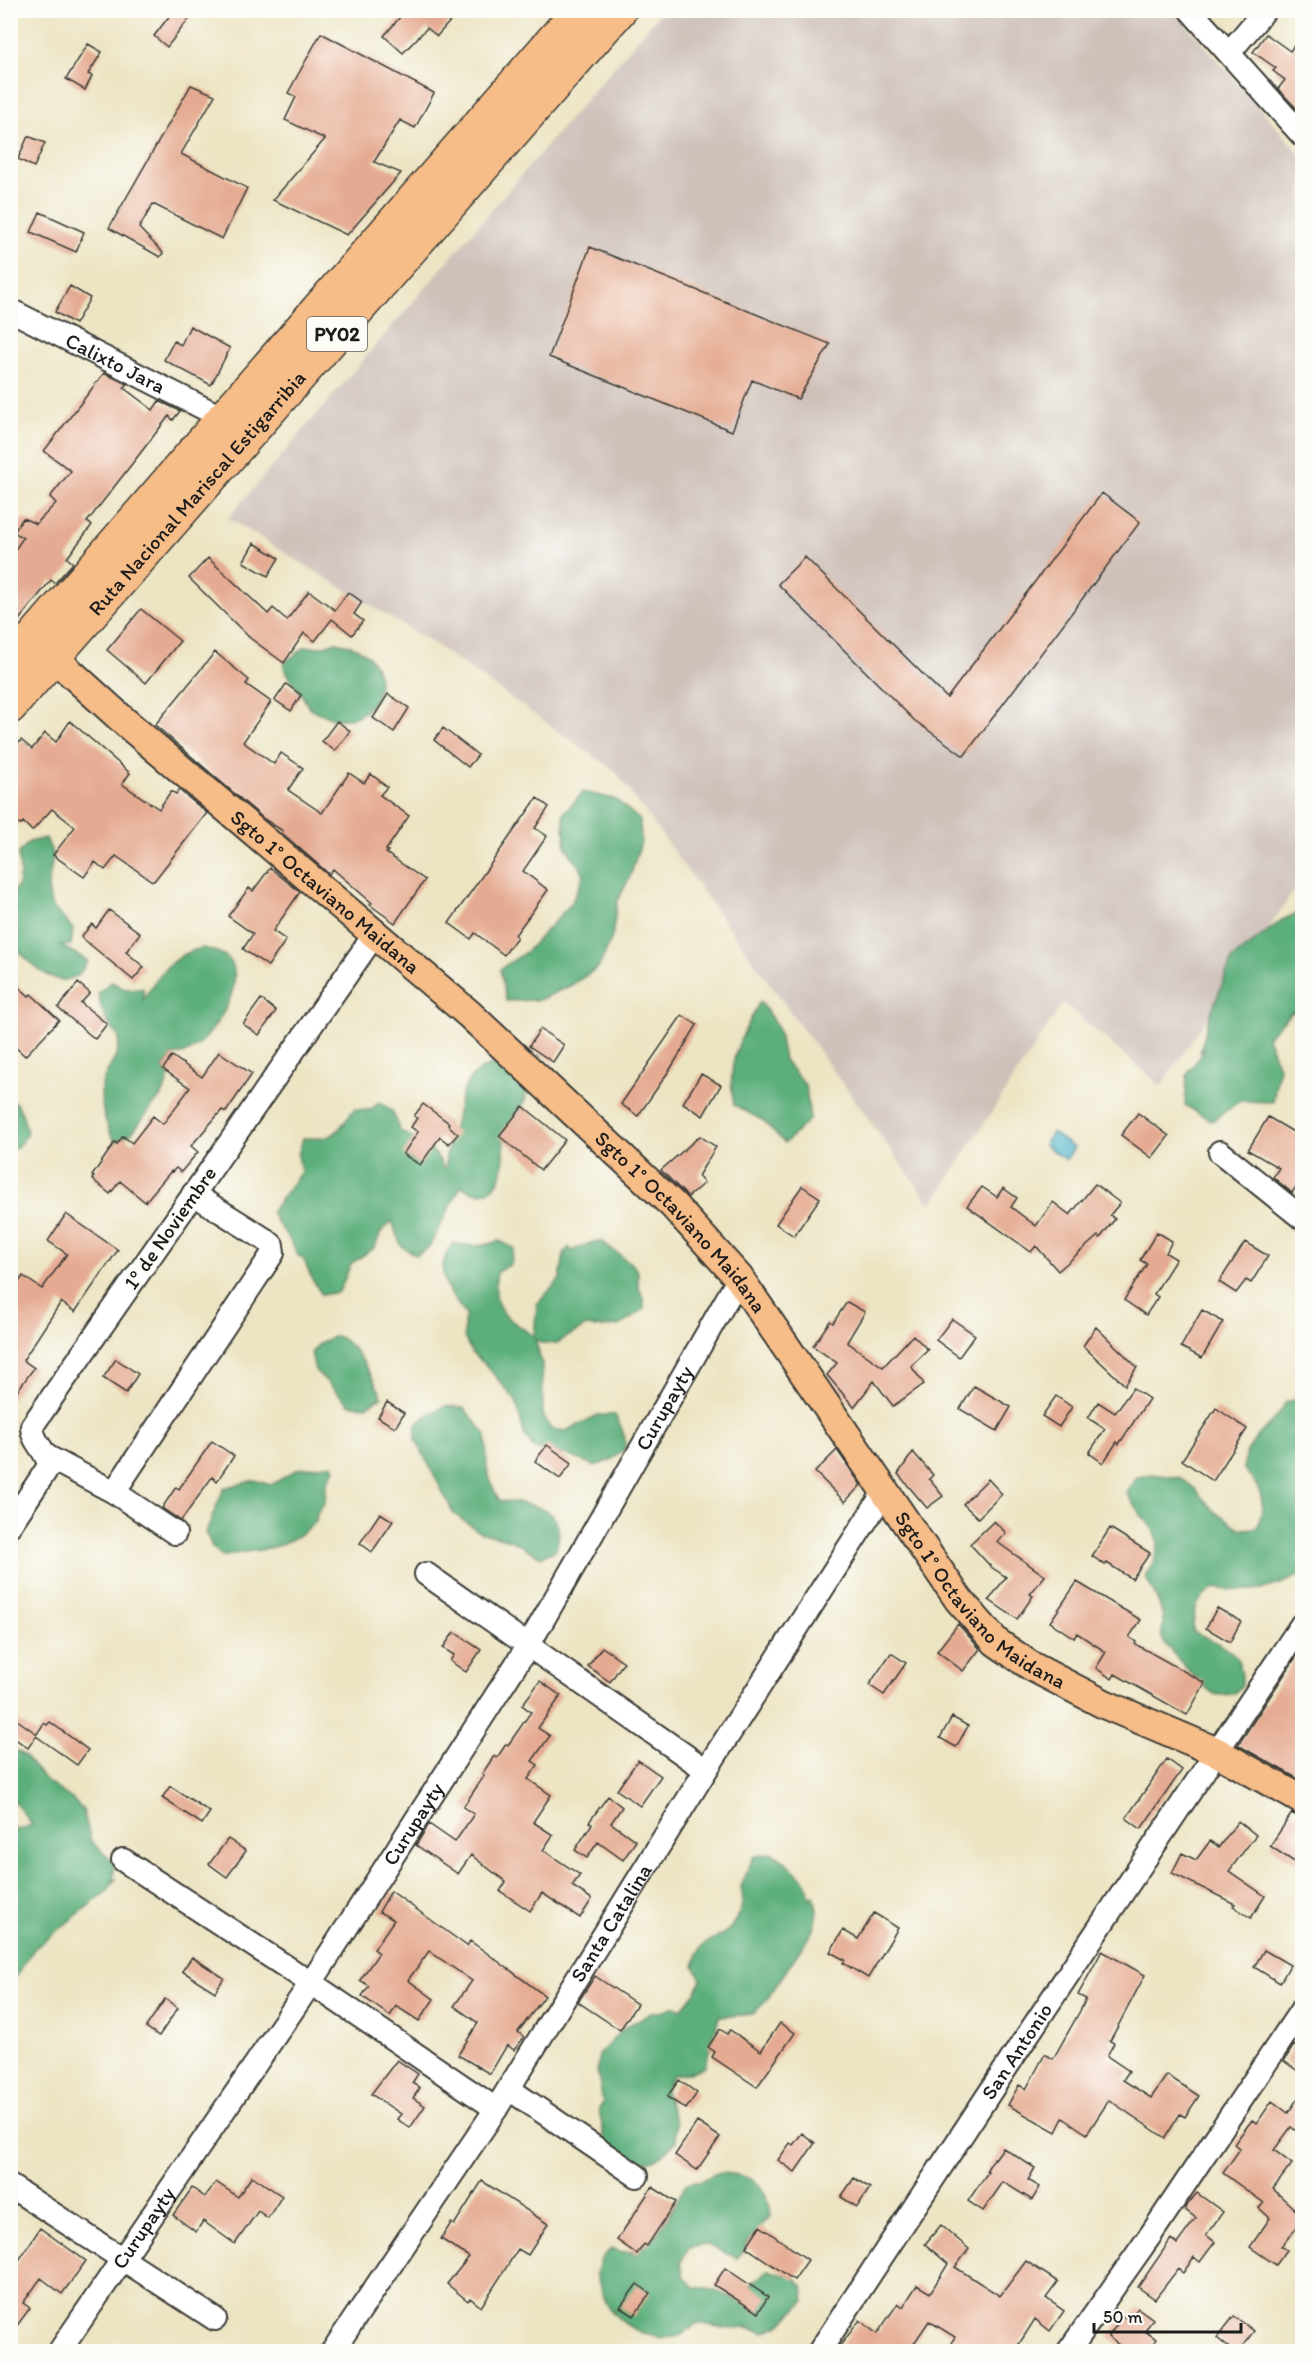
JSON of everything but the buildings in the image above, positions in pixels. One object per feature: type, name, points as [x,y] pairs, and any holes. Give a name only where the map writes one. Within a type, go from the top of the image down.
[{"type":"highway","name":"Ruta Nacional Mariscal Estigarribia","points":[[10,706],[43,648],[223,418],[579,10]]},
{"type":"highway","name":"Ruta Nacional Mariscal Estigarribia","points":[[10,664],[43,648],[620,10]]},
{"type":"main road","name":"Sgto 1° Octaviano Maidana","points":[[43,648],[125,722],[469,1014],[673,1205],[738,1278],[959,1600],[996,1642],[1031,1666],[1104,1704],[1217,1752],[1302,1800]]},
{"type":"street","points":[[1190,10],[1302,135]]},
{"type":"street","points":[[1229,53],[1265,10]]},
{"type":"street","name":"Calixto Jara","points":[[10,309],[223,418]]},
{"type":"street","name":"1º de Noviembre","points":[[48,1457],[34,1440],[32,1426],[375,934]]},
{"type":"street","points":[[1220,1152],[1302,1218]]},
{"type":"street","points":[[114,1492],[273,1254],[272,1245],[266,1240],[193,1194]]},
{"type":"street","name":"Curupayty","points":[[59,2352],[311,1983],[528,1646],[738,1278]]},
{"type":"street","points":[[48,1457],[114,1492],[175,1533]]},
{"type":"street","points":[[10,1525],[49,1466],[48,1457]]},
{"type":"street","name":"Santa Catalina","points":[[332,2352],[509,2089],[706,1770],[885,1491]]},
{"type":"street","points":[[426,1574],[706,1770]]},
{"type":"street","name":"San Antonio","points":[[819,2352],[1302,1624]]},
{"type":"street","points":[[123,1860],[311,1983],[496,2109]]},
{"type":"street","points":[[1068,2352],[1152,2233],[1302,2009]]},
{"type":"street","points":[[509,2089],[637,2176]]},
{"type":"street","points":[[10,2186],[215,2319]]},
{"type":"shaded area","points":[[662,11],[1174,11],[1302,156],[1302,879],[1161,1086],[1063,1003],[931,1205],[615,771],[434,644],[228,518]]},
{"type":"green space","points":[[336,642],[359,650],[373,662],[378,677],[377,692],[370,706],[359,715],[343,719],[325,715],[309,707],[283,664],[305,647],[321,647]]},
{"type":"green space","points":[[583,792],[615,799],[640,820],[641,842],[631,874],[617,903],[612,937],[599,967],[570,986],[539,1000],[506,1001],[500,969],[527,951],[571,904],[584,874],[566,847],[563,814]]},
{"type":"green space","points":[[46,838],[53,855],[48,888],[51,905],[73,929],[71,945],[60,945],[88,961],[78,976],[66,980],[49,976],[25,957],[14,943],[10,931],[11,892],[18,887],[20,871],[18,854],[29,842]]},
{"type":"green space","points":[[1302,911],[1302,1008],[1291,1013],[1267,1037],[1279,1067],[1273,1102],[1240,1101],[1212,1121],[1185,1105],[1187,1074],[1205,1050],[1200,1052],[1209,1018],[1232,959],[1282,920]]},
{"type":"green space","points":[[202,948],[222,954],[231,962],[234,985],[230,998],[216,1024],[199,1045],[188,1052],[172,1056],[163,1069],[169,1076],[164,1092],[131,1134],[115,1142],[106,1121],[101,1088],[115,1057],[119,1037],[105,1017],[98,993],[111,982],[126,989],[143,988],[143,999],[167,967],[182,955]]},
{"type":"green space","points":[[760,1001],[778,1028],[784,1060],[806,1086],[810,1119],[785,1143],[762,1120],[734,1105],[732,1076],[736,1051]]},
{"type":"green space","points":[[500,1063],[508,1063],[523,1078],[526,1095],[521,1110],[503,1136],[504,1159],[499,1181],[485,1192],[475,1192],[461,1186],[429,1247],[416,1255],[401,1246],[392,1221],[381,1232],[375,1247],[351,1264],[339,1292],[322,1295],[303,1258],[298,1256],[271,1212],[301,1172],[298,1155],[303,1138],[323,1138],[334,1134],[354,1109],[371,1110],[379,1102],[392,1111],[399,1126],[398,1129],[430,1149],[436,1154],[443,1168],[446,1167],[447,1153],[465,1088],[477,1072]]},
{"type":"green space","points":[[11,1100],[21,1111],[27,1135],[17,1147],[11,1150]]},
{"type":"green space","points":[[499,1241],[514,1248],[511,1264],[497,1272],[498,1304],[508,1317],[534,1336],[537,1304],[560,1279],[564,1254],[569,1247],[571,1251],[601,1241],[633,1265],[638,1272],[638,1285],[644,1301],[644,1309],[621,1325],[603,1328],[586,1326],[557,1343],[540,1343],[535,1339],[542,1364],[543,1414],[551,1429],[566,1431],[598,1415],[615,1415],[624,1435],[625,1449],[611,1460],[595,1466],[565,1454],[549,1454],[533,1448],[524,1434],[516,1401],[485,1364],[472,1353],[464,1337],[466,1315],[448,1289],[443,1263],[453,1243],[477,1246]]},
{"type":"green space","points":[[336,1336],[357,1353],[382,1397],[367,1406],[350,1405],[315,1370],[311,1353],[321,1342]]},
{"type":"green space","points":[[1302,1398],[1302,1574],[1280,1584],[1260,1589],[1214,1588],[1199,1601],[1194,1616],[1193,1631],[1228,1649],[1239,1663],[1242,1672],[1242,1685],[1234,1694],[1215,1694],[1203,1685],[1164,1642],[1162,1612],[1145,1576],[1158,1549],[1157,1540],[1127,1493],[1135,1478],[1151,1474],[1181,1478],[1194,1488],[1215,1512],[1241,1529],[1257,1528],[1262,1503],[1255,1482],[1243,1468],[1247,1451],[1278,1415],[1286,1402]]},
{"type":"green space","points":[[446,1406],[464,1408],[486,1435],[487,1469],[499,1500],[535,1506],[553,1516],[559,1535],[556,1550],[541,1557],[513,1541],[480,1532],[454,1514],[416,1440],[416,1424],[429,1414]]},
{"type":"green space","points":[[333,1464],[335,1469],[326,1483],[325,1502],[317,1513],[316,1522],[300,1534],[277,1546],[223,1557],[212,1547],[206,1532],[224,1488],[255,1480],[271,1485],[298,1469]]},
{"type":"green space","points":[[11,1748],[25,1756],[46,1781],[72,1799],[83,1810],[91,1841],[115,1864],[113,1881],[117,1878],[106,1892],[34,1949],[11,1984],[11,1825],[17,1830],[32,1825],[11,1797]]},
{"type":"green space","points":[[772,1853],[785,1861],[807,1883],[810,1899],[814,1895],[817,1911],[814,1929],[766,2001],[753,2014],[719,2017],[705,2066],[689,2073],[672,2075],[665,2091],[676,2123],[676,2141],[657,2158],[641,2162],[633,2160],[605,2142],[599,2109],[603,2103],[597,2070],[599,2054],[625,2027],[653,2012],[660,2012],[675,2006],[681,2009],[695,1994],[701,1979],[694,1966],[700,1950],[706,1943],[729,1929],[737,1919],[742,1906],[741,1887],[753,1857]]},
{"type":"green space","points":[[717,2173],[739,2175],[755,2182],[765,2195],[770,2217],[737,2258],[705,2244],[689,2247],[681,2262],[684,2277],[696,2288],[708,2288],[743,2302],[749,2286],[768,2270],[784,2275],[790,2273],[803,2285],[805,2301],[780,2325],[764,2332],[697,2323],[682,2335],[672,2337],[662,2338],[642,2333],[624,2323],[605,2301],[596,2274],[601,2259],[612,2248],[626,2252],[646,2245],[662,2226],[687,2183],[702,2180]]},
{"type":"water","points":[[1052,1132],[1074,1148],[1066,1160],[1044,1145]]}]
